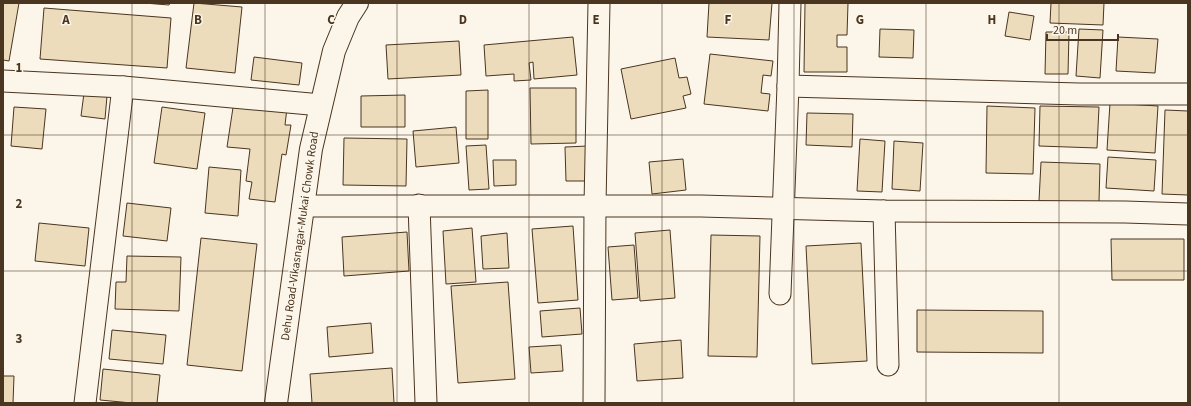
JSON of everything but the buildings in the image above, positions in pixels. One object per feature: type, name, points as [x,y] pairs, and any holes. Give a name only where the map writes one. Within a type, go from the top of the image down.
[{"type":"main road","name":"Dehu Road-Vikasnagar-Mukai Chowk Road","points":[[276,403],[311,149],[334,51],[348,17],[356,3]]},
{"type":"street","points":[[594,403],[595,205],[599,3]]},
{"type":"street","points":[[780,294],[790,3]]},
{"type":"street","points":[[3,81],[123,87],[321,105]]},
{"type":"street","points":[[788,86],[1079,94],[1188,94]]},
{"type":"street","points":[[85,403],[123,87]]},
{"type":"street","points":[[419,205],[426,403]]},
{"type":"street","points":[[303,206],[595,205],[701,206],[884,211],[1117,212],[1188,214]]},
{"type":"street","points":[[884,211],[888,365]]}]
